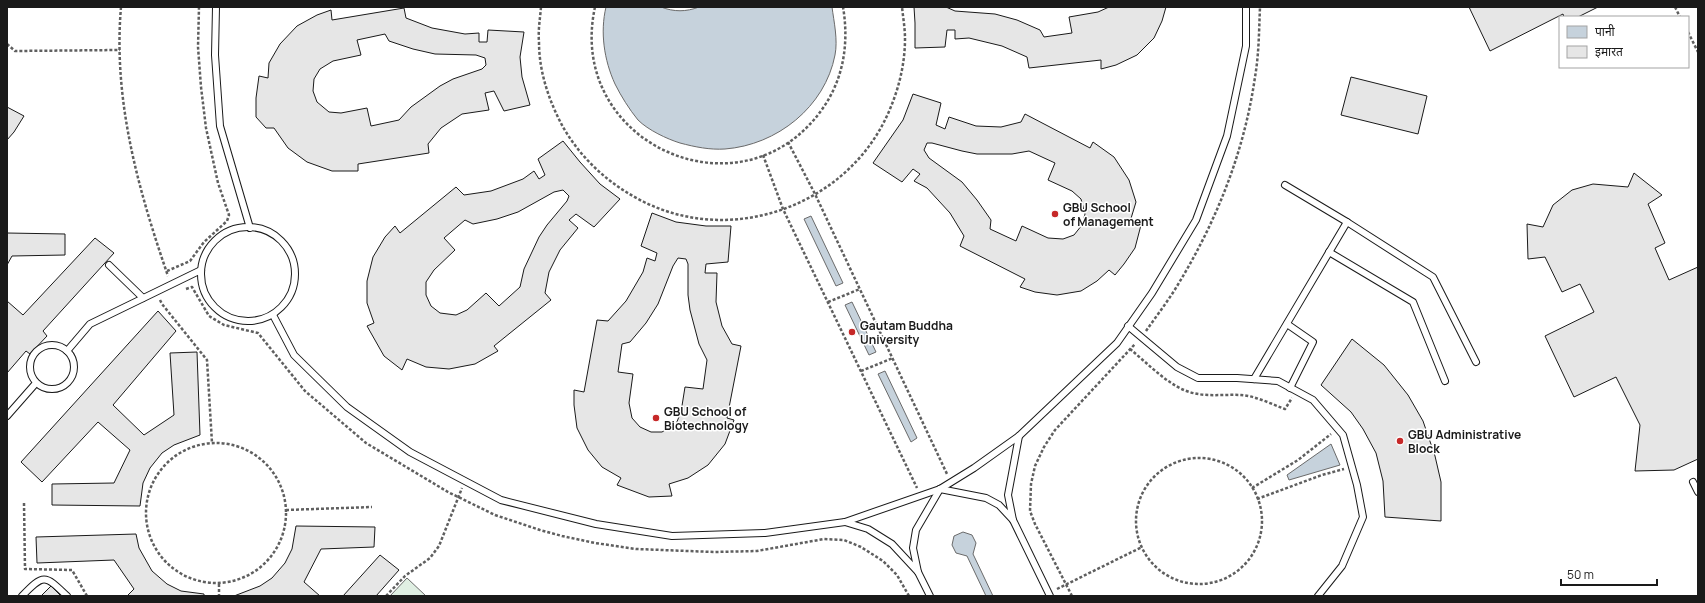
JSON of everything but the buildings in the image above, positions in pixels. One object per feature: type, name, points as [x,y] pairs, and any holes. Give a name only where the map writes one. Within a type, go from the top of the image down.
[{"type":"lane","points":[[216,7],[215,55],[220,126],[250,228]]},
{"type":"lane","points":[[273,315],[294,355],[347,407],[410,452],[501,500],[596,524],[672,536],[765,533],[845,522],[940,489],[974,468],[1019,436],[1117,343],[1152,293],[1196,220],[1227,136],[1246,46],[1246,7]]},
{"type":"lane","points":[[1285,184],[1432,277],[1476,362]]},
{"type":"lane","points":[[1254,379],[1346,222]]},
{"type":"lane","points":[[237,228],[259,228],[276,236],[288,249],[294,264],[294,285],[284,306],[273,315],[258,321],[237,321],[219,312],[208,299],[201,282],[201,270],[208,248],[223,234],[237,228]]},
{"type":"lane","points":[[1329,252],[1413,302],[1445,380]]},
{"type":"lane","points":[[109,265],[143,298]]},
{"type":"lane","points":[[67,351],[90,324],[201,270]]},
{"type":"lane","points":[[1287,324],[1313,342],[1290,388]]},
{"type":"lane","points":[[1128,326],[1177,367],[1198,378],[1278,381],[1313,400],[1344,435],[1363,517],[1342,566],[1318,596]]},
{"type":"lane","points":[[51,345],[60,346],[67,351],[72,358],[74,366],[72,375],[68,382],[61,387],[52,389],[43,387],[36,383],[30,368],[32,358],[36,352],[44,346],[51,345]]},
{"type":"lane","points":[[7,416],[36,383]]},
{"type":"lane","points":[[1019,436],[1008,495],[1013,520],[1049,595]]},
{"type":"lane","points":[[1693,482],[1698,492]]},
{"type":"lane","points":[[940,489],[986,498],[999,505],[1013,520]]},
{"type":"lane","points":[[930,596],[918,572],[913,548],[916,530],[940,489]]},
{"type":"lane","points":[[845,522],[868,529],[892,544],[918,572]]},
{"type":"lane","points":[[22,596],[37,580],[43,579],[50,580],[67,596]]},
{"type":"path","points":[[121,7],[120,61],[128,139],[143,199],[175,293],[192,287],[209,316],[224,325],[258,333],[305,391],[366,443],[459,497],[495,515],[540,530],[595,543],[636,549],[714,552],[750,551],[824,539],[844,540],[861,547],[883,561],[897,575],[909,596]]},
{"type":"path","points":[[167,271],[190,261],[204,242],[227,221],[229,215],[218,183],[206,128],[198,47],[199,7]]},
{"type":"path","points":[[541,7],[538,42],[544,79],[553,108],[571,141],[594,168],[624,192],[658,209],[689,217],[729,220],[765,215],[799,203],[826,188],[858,160],[878,133],[892,104],[903,62],[905,38],[902,7]]},
{"type":"path","points":[[595,7],[591,24],[591,42],[597,76],[614,110],[630,128],[654,146],[677,157],[710,164],[730,163],[774,151],[799,135],[815,120],[830,99],[839,77],[845,50],[845,21],[842,7]]},
{"type":"path","points":[[1675,7],[1680,16]]},
{"type":"path","points":[[1689,34],[1698,52]]},
{"type":"path","points":[[7,44],[15,51],[120,50]]},
{"type":"path","points":[[788,142],[815,194],[951,482]]},
{"type":"path","points":[[763,155],[783,209],[921,495]]},
{"type":"path","points":[[828,302],[860,289]]},
{"type":"path","points":[[156,291],[162,304],[207,360],[212,443]]},
{"type":"path","points":[[861,371],[893,358]]},
{"type":"path","points":[[1252,488],[1298,460],[1338,429]]},
{"type":"path","points":[[212,443],[239,447],[263,461],[280,486],[286,510],[282,538],[268,561],[247,576],[219,584],[193,580],[168,566],[152,543],[146,517],[149,489],[164,466],[184,450],[212,443]]},
{"type":"path","points":[[1207,458],[1230,465],[1250,484],[1252,488],[1260,504],[1261,529],[1254,552],[1238,570],[1215,582],[1190,584],[1167,576],[1149,560],[1137,537],[1136,514],[1144,489],[1159,471],[1182,459],[1207,458]]},
{"type":"path","points":[[1257,499],[1322,475],[1352,467]]},
{"type":"path","points":[[386,596],[404,576],[430,558],[439,546],[465,481]]},
{"type":"path","points":[[24,503],[25,569],[72,570],[87,596]]},
{"type":"path","points":[[286,510],[372,507]]},
{"type":"path","points":[[1049,595],[1142,547]]},
{"type":"path","points":[[219,584],[219,596]]},
{"type":"green space","points":[[407,578],[426,596],[390,596]]},
{"type":"water","points":[[606,7],[661,7],[680,11],[699,7],[832,7],[836,37],[835,55],[830,74],[810,107],[796,120],[780,131],[763,140],[744,146],[725,149],[708,149],[691,146],[669,139],[647,127],[638,120],[623,98],[611,75],[604,46],[603,26]]},
{"type":"water","points":[[811,216],[843,283],[836,286],[804,219]]},
{"type":"water","points":[[852,302],[876,352],[869,355],[845,305]]},
{"type":"water","points":[[885,371],[917,438],[911,442],[878,374]]},
{"type":"water","points":[[1331,444],[1340,465],[1289,480],[1287,475]]},
{"type":"water","points":[[963,532],[972,535],[976,543],[973,554],[993,596],[986,596],[967,556],[956,553],[952,545],[954,536]]},
{"type":"place","name":"GBU School of Management","points":[[1055,214]]},
{"type":"place","name":"Gautam Buddha University","points":[[852,332]]},
{"type":"place","name":"GBU School of Biotechnology","points":[[656,418]]},
{"type":"place","name":"GBU Administrative Block","points":[[1400,441]]}]
